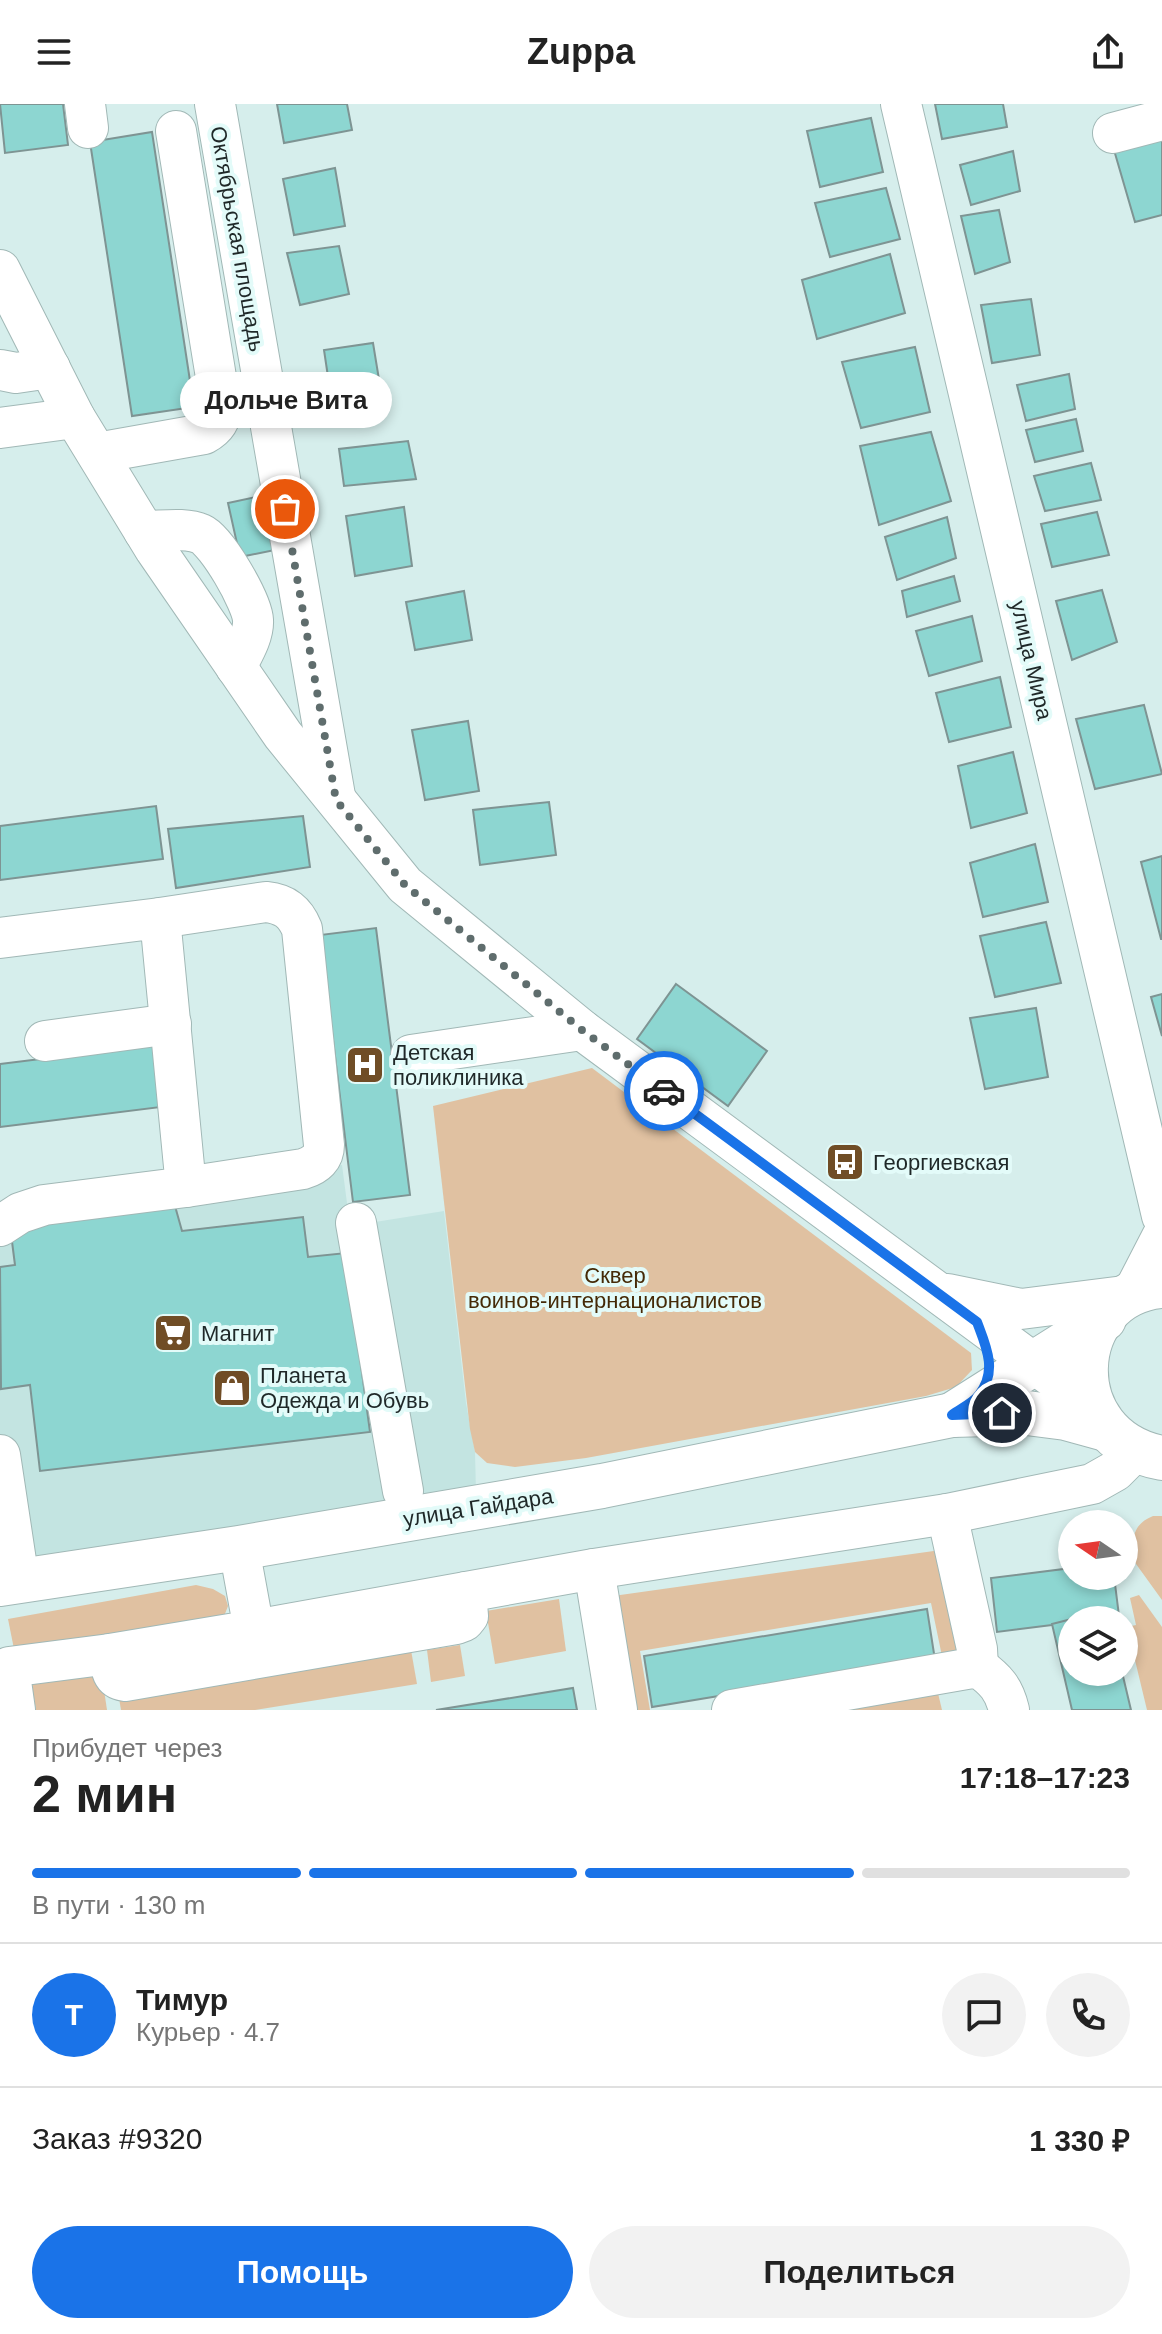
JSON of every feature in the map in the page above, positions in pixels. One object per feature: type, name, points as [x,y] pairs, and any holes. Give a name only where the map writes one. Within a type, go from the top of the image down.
[{"type":"main road","name":"улица Гайдара","points":[[9,1582],[239,1548],[602,1486],[965,1405],[1143,1294]]},
{"type":"main road","points":[[1134,1444],[1086,1384],[1086,1361],[1092,1339],[1143,1294]]},
{"type":"main road","name":"улица Гайдара","points":[[965,1405],[1066,1418],[1134,1444]]},
{"type":"street","name":"Октябрьская площадь","points":[[215,104],[336,800]]},
{"type":"street","name":"улица Мира","points":[[901,104],[1162,1216]]},
{"type":"street","points":[[1113,133],[1162,120]]},
{"type":"street","points":[[97,453],[204,434],[220,419],[221,408],[176,131]]},
{"type":"street","points":[[0,270],[10,312],[50,368],[75,418],[144,531],[283,735],[405,885],[582,1030],[1033,1363],[1134,1444],[1115,1471],[1092,1484],[947,1514],[466,1592],[406,1618],[302,1636],[235,1643],[125,1681],[114,1676],[110,1654],[9,1667],[15,1710]]},
{"type":"street","points":[[0,370],[16,373],[50,368]]},
{"type":"street","points":[[0,428],[75,418]]},
{"type":"street","points":[[0,938],[266,902],[280,904],[298,918],[302,929],[324,1145],[320,1160],[303,1169],[44,1205],[20,1213],[0,1226]]},
{"type":"street","points":[[160,918],[186,1187]]},
{"type":"street","points":[[45,1041],[171,1024]]},
{"type":"street","points":[[411,1055],[582,1030]]},
{"type":"street","points":[[356,1223],[403,1491]]},
{"type":"street","points":[[936,1292],[1021,1309],[1143,1294],[1162,1237]]},
{"type":"street","points":[[965,1405],[989,1376],[987,1349],[977,1322]]},
{"type":"street","points":[[0,1455],[9,1582]]},
{"type":"street","points":[[947,1514],[977,1649],[978,1667]]},
{"type":"street","points":[[235,1643],[239,1548]]},
{"type":"street","points":[[594,1569],[617,1710]]},
{"type":"street","points":[[732,1710],[978,1667],[996,1680],[1006,1694],[1009,1710]]},
{"type":"shaded area","points":[[342,1165],[350,1226],[444,1211],[466,1403],[475,1452],[476,1493],[16,1561],[0,1455],[0,1226],[303,1169]]},
{"type":"green space","name":"Сквер воинов-интернационалистов","points":[[592,1068],[971,1353],[972,1370],[956,1387],[926,1396],[586,1458],[515,1467],[487,1463],[475,1452],[470,1429],[433,1106]]},
{"type":"green space","points":[[1162,1516],[1162,1600],[1138,1567],[1138,1527],[1146,1519]]},
{"type":"green space","points":[[948,1549],[967,1657],[943,1661],[931,1603],[640,1651],[650,1710],[624,1710],[606,1597]]},
{"type":"green space","points":[[196,1585],[225,1596],[228,1606],[223,1619],[16,1659],[8,1619]]},
{"type":"green space","points":[[1139,1595],[1162,1627],[1162,1710],[1147,1710],[1138,1673],[1138,1606],[1132,1606],[1130,1598]]},
{"type":"green space","points":[[559,1599],[566,1651],[495,1664],[486,1611]]},
{"type":"green space","points":[[460,1645],[465,1676],[431,1682],[427,1650]]},
{"type":"green space","points":[[411,1650],[417,1684],[255,1710],[121,1710],[119,1698]]},
{"type":"green space","points":[[101,1670],[107,1710],[36,1710],[31,1680]]},
{"type":"green space","points":[[937,1689],[942,1710],[836,1710]]},
{"type":"building","points":[[0,104],[63,104],[68,145],[5,153]]},
{"type":"building","points":[[277,104],[347,104],[352,130],[284,143]]},
{"type":"building","points":[[935,104],[1003,104],[1007,127],[942,139]]},
{"type":"building","points":[[871,118],[883,172],[820,187],[807,131]]},
{"type":"building","points":[[152,132],[194,407],[132,416],[90,142]]},
{"type":"building","points":[[1162,137],[1162,215],[1135,222],[1114,150]]},
{"type":"building","points":[[1013,151],[1020,191],[971,205],[960,165]]},
{"type":"building","points":[[335,168],[345,226],[294,235],[283,179]]},
{"type":"building","points":[[886,188],[900,239],[830,257],[815,203]]},
{"type":"building","points":[[999,210],[1010,262],[975,274],[961,216]]},
{"type":"building","points":[[339,246],[349,294],[300,305],[287,253]]},
{"type":"building","points":[[890,254],[905,313],[817,339],[802,280]]},
{"type":"building","points":[[1031,299],[1040,355],[992,363],[981,305]]},
{"type":"building","points":[[373,343],[384,410],[334,417],[324,350]]},
{"type":"building","points":[[915,347],[930,412],[861,428],[842,362]]},
{"type":"building","points":[[1069,374],[1075,409],[1026,421],[1017,385]]},
{"type":"building","points":[[1076,419],[1083,451],[1035,462],[1026,430]]},
{"type":"building","points":[[931,432],[951,501],[879,525],[860,446]]},
{"type":"building","points":[[408,441],[416,479],[344,486],[339,449]]},
{"type":"building","points":[[1091,463],[1101,500],[1045,511],[1034,476]]},
{"type":"building","points":[[265,495],[275,550],[240,557],[228,503]]},
{"type":"building","points":[[404,507],[412,566],[355,576],[346,516]]},
{"type":"building","points":[[1097,512],[1109,555],[1052,567],[1041,524]]},
{"type":"building","points":[[947,517],[956,558],[897,580],[885,537]]},
{"type":"building","points":[[954,576],[960,601],[907,617],[902,591]]},
{"type":"building","points":[[1102,590],[1117,642],[1072,660],[1056,601]]},
{"type":"building","points":[[464,591],[472,640],[415,650],[406,602]]},
{"type":"building","points":[[972,616],[982,661],[929,676],[916,631]]},
{"type":"building","points":[[1000,677],[1011,727],[949,742],[936,693]]},
{"type":"building","points":[[1144,705],[1162,774],[1095,789],[1076,719]]},
{"type":"building","points":[[468,721],[479,791],[425,800],[412,730]]},
{"type":"building","points":[[1013,752],[1027,813],[971,828],[958,766]]},
{"type":"building","points":[[549,802],[556,855],[480,865],[473,810]]},
{"type":"building","points":[[156,806],[163,859],[0,880],[0,826]]},
{"type":"building","points":[[303,816],[310,867],[176,888],[168,829]]},
{"type":"building","points":[[1035,844],[1048,902],[983,917],[970,863]]},
{"type":"building","points":[[1162,856],[1162,939],[1161,939],[1141,862]]},
{"type":"building","points":[[1046,922],[1061,983],[995,997],[980,936]]},
{"type":"building","name":"Детская поликлиника","points":[[376,928],[410,1195],[353,1202],[320,935]]},
{"type":"building","points":[[676,984],[767,1051],[728,1106],[637,1039]]},
{"type":"building","points":[[1162,994],[1162,1036],[1151,997]]},
{"type":"building","points":[[1036,1008],[1048,1077],[985,1089],[970,1018]]},
{"type":"building","points":[[153,1045],[161,1107],[0,1127],[0,1064]]},
{"type":"building","points":[[175,1206],[182,1231],[303,1217],[308,1257],[346,1253],[370,1432],[40,1471],[30,1385],[1,1389],[0,1267],[15,1265],[10,1226]]},
{"type":"building","points":[[1058,1570],[1058,1590],[1116,1590],[1118,1606],[1058,1606],[1058,1623],[997,1632],[991,1578]]},
{"type":"building","points":[[927,1609],[935,1660],[652,1707],[644,1656]]},
{"type":"building","points":[[1058,1622],[1058,1650],[1052,1624]]},
{"type":"building","points":[[1066,1686],[1125,1686],[1131,1710],[1072,1710]]},
{"type":"building","points":[[573,1688],[577,1710],[436,1710]]},
{"type":"way so far","points":[[285,509],[336,800],[405,885],[582,1030],[664,1091]]},
{"type":"place","name":"Дольче Вита","points":[[285,509]]},
{"type":"place","name":"Детская поликлиника","points":[[365,1065]]},
{"type":"place","name":"Георгиевская","points":[[845,1162]]},
{"type":"place","name":"Магнит","points":[[173,1333]]},
{"type":"place","name":"Планета Одежда и Обувь","points":[[232,1388]]},
{"type":"route","points":[[664,1091],[977,1322],[987,1349],[989,1376],[978,1396],[952,1415],[1002,1413]]}]
